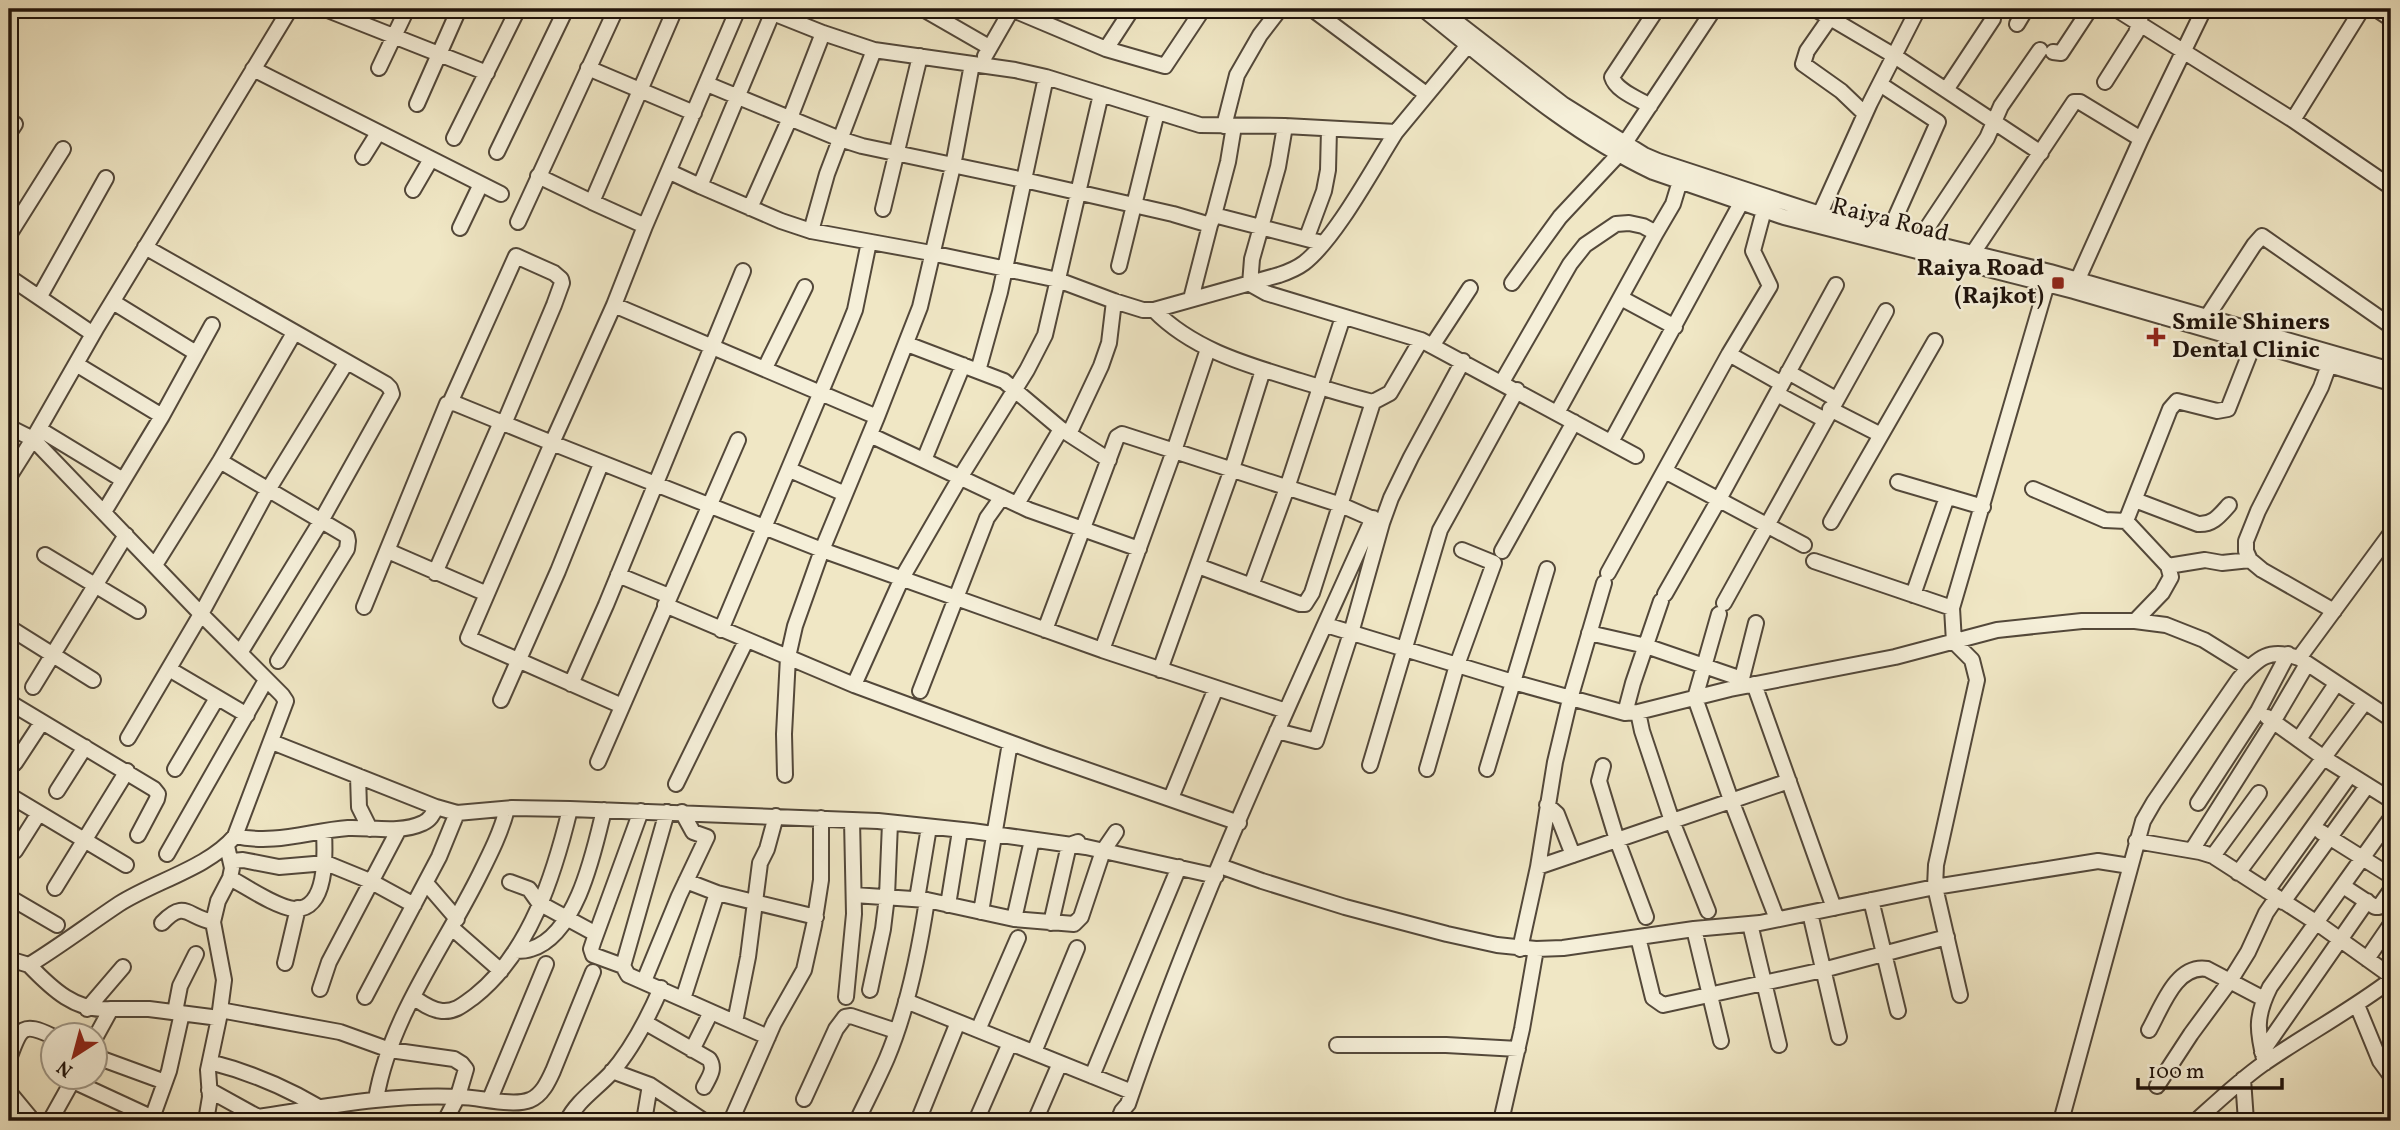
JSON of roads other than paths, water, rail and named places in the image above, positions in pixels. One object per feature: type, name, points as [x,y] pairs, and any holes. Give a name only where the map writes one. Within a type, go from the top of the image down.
[{"type":"street","points":[[9,477],[290,9]]},
{"type":"street","points":[[325,9],[355,15],[394,38],[487,73]]},
{"type":"street","points":[[379,68],[407,9]]},
{"type":"street","points":[[417,104],[459,9]]},
{"type":"street","points":[[454,138],[518,9]]},
{"type":"street","points":[[497,152],[566,9]]},
{"type":"street","points":[[518,222],[616,9]]},
{"type":"street","points":[[592,202],[675,9]]},
{"type":"street","points":[[622,706],[517,662],[468,638],[614,305],[738,9]]},
{"type":"street","points":[[923,9],[989,47]]},
{"type":"street","points":[[785,775],[788,657],[795,626],[822,550],[920,306],[977,64],[1012,9],[1105,49],[1165,66],[1203,9]]},
{"type":"street","points":[[1105,49],[1132,9]]},
{"type":"street","points":[[1191,299],[1228,162],[1229,126],[1237,75],[1260,35],[1280,9]]},
{"type":"street","points":[[1312,9],[1426,94]]},
{"type":"street","name":"Raiya Road","points":[[1423,9],[1564,105],[1653,172],[1764,210],[1889,232],[1973,253],[2049,278],[2078,279],[2204,322],[2255,343],[2391,383]]},
{"type":"street","name":"Raiya Road","points":[[1440,9],[1471,41]]},
{"type":"street","points":[[1650,106],[1618,87],[1613,83],[1612,77],[1657,9]]},
{"type":"street","points":[[1513,283],[1560,217],[1622,148],[1714,9]]},
{"type":"street","points":[[1819,220],[1865,114],[1918,9]]},
{"type":"street","points":[[2017,24],[2026,9]]},
{"type":"street","points":[[1919,240],[1987,138],[2001,106],[2046,51],[2061,53],[2090,9]]},
{"type":"street","points":[[2116,9],[2293,120],[2391,187]]},
{"type":"street","points":[[2105,82],[2140,24],[2143,9]]},
{"type":"street","points":[[2078,279],[2141,139],[2204,9]]},
{"type":"street","points":[[2293,120],[2362,9]]},
{"type":"street","points":[[2376,9],[2391,19]]},
{"type":"street","points":[[700,186],[739,97],[767,11],[874,50],[977,64],[1046,77],[1200,125],[1396,132]]},
{"type":"street","points":[[1865,114],[1841,91],[1803,64],[1824,12],[2041,153]]},
{"type":"street","points":[[1946,90],[1993,19]]},
{"type":"street","points":[[750,208],[790,118],[823,33]]},
{"type":"street","points":[[670,172],[750,208],[811,231],[1058,280],[1114,301],[1143,310],[1154,310],[1294,270],[1306,261],[1322,243],[1396,132],[1471,41]]},
{"type":"street","points":[[811,231],[840,139],[874,50]]},
{"type":"street","points":[[883,209],[920,56]]},
{"type":"street","points":[[588,68],[694,113]]},
{"type":"street","points":[[253,69],[501,194]]},
{"type":"street","points":[[978,371],[1004,268],[1046,77]]},
{"type":"street","points":[[706,84],[840,139],[1134,206],[1262,226],[1322,243]]},
{"type":"street","points":[[1886,88],[1938,122],[1889,232]]},
{"type":"street","points":[[853,685],[902,578],[1037,353],[1045,335],[1101,94]]},
{"type":"street","points":[[1973,253],[2074,102],[2080,102],[2141,139]]},
{"type":"street","points":[[1119,266],[1157,112]]},
{"type":"street","points":[[1250,284],[1252,259],[1278,167],[1285,126]]},
{"type":"street","points":[[1307,237],[1324,191],[1328,170],[1329,129]]},
{"type":"street","points":[[363,157],[378,133]]},
{"type":"street","name":"Raiya Road","points":[[1622,148],[1819,220],[2049,278],[2204,322],[2391,370]]},
{"type":"street","points":[[9,234],[63,149]]},
{"type":"street","points":[[413,190],[431,159]]},
{"type":"street","points":[[538,176],[645,226]]},
{"type":"street","points":[[40,296],[106,178]]},
{"type":"street","points":[[1557,413],[1673,204],[1680,181]]},
{"type":"street","points":[[460,228],[481,184]]},
{"type":"street","points":[[1611,442],[1741,203]]},
{"type":"street","points":[[1520,949],[1538,867],[1555,762],[1570,699],[1606,578],[1729,354],[1770,286],[1753,251],[1764,210]]},
{"type":"street","points":[[1502,382],[1570,264],[1585,245],[1616,224],[1643,226],[1656,233]]},
{"type":"street","points":[[2204,322],[2262,236],[2391,327]]},
{"type":"street","points":[[721,630],[855,310],[869,242]]},
{"type":"street","points":[[145,247],[386,384],[392,394],[321,521],[240,653]]},
{"type":"street","points":[[364,607],[446,406],[450,403],[516,256],[554,273],[561,279],[562,284],[506,419],[501,422],[435,573]]},
{"type":"street","points":[[571,684],[743,271]]},
{"type":"street","points":[[9,277],[93,334]]},
{"type":"street","points":[[1960,995],[1936,887],[1938,846],[1977,680],[1972,660],[1954,642],[1952,608],[2049,278]]},
{"type":"street","points":[[1250,284],[1266,293],[1426,343],[1636,456]]},
{"type":"street","points":[[1708,911],[1632,713],[1646,646],[1663,598],[1836,285]]},
{"type":"street","points":[[765,368],[805,287]]},
{"type":"street","points":[[1154,310],[1170,326],[1208,349],[1263,370],[1373,402],[1390,393],[1470,288]]},
{"type":"street","points":[[1621,298],[1675,327]]},
{"type":"street","points":[[1017,504],[1065,431],[1101,366],[1109,342],[1114,301]]},
{"type":"street","points":[[113,302],[196,353]]},
{"type":"street","points":[[614,305],[877,417]]},
{"type":"street","points":[[1777,919],[1695,698],[1722,608],[1886,311]]},
{"type":"street","points":[[1251,586],[1287,488],[1343,317]]},
{"type":"street","points":[[104,512],[162,416],[212,325]]},
{"type":"street","points":[[155,565],[295,333]]},
{"type":"street","points":[[1831,522],[1935,341]]},
{"type":"street","points":[[2126,521],[2172,404],[2177,401],[2217,411],[2228,409],[2255,343]]},
{"type":"street","points":[[906,344],[1004,381],[1065,431],[1108,460]]},
{"type":"street","points":[[1102,650],[1208,349]]},
{"type":"street","points":[[1729,354],[1881,435]]},
{"type":"street","points":[[1118,1121],[1130,1098],[1164,1003],[1286,711],[1377,520],[1462,361]]},
{"type":"street","points":[[128,738],[201,614],[268,490],[346,363]]},
{"type":"street","points":[[76,364],[162,416]]},
{"type":"street","points":[[924,460],[963,365]]},
{"type":"street","points":[[2329,365],[2321,387],[2258,511],[2246,541],[2246,551],[2250,560],[2262,570],[2334,611]]},
{"type":"street","points":[[1160,670],[1232,469],[1263,370]]},
{"type":"street","points":[[1782,383],[1830,409]]},
{"type":"street","points":[[1370,765],[1440,530],[1517,390]]},
{"type":"street","points":[[1198,566],[1305,604],[1312,593],[1373,402]]},
{"type":"street","points":[[450,403],[822,550],[1102,650],[1286,711]]},
{"type":"street","points":[[1502,551],[1574,422]]},
{"type":"street","points":[[9,427],[36,434],[123,480]]},
{"type":"street","points":[[36,434],[104,512],[286,701],[231,841],[230,878],[218,901],[213,922],[223,969],[219,1014],[207,1077],[209,1110],[206,1121]]},
{"type":"street","points":[[1045,630],[1117,437],[1122,434],[1340,505],[1377,520]]},
{"type":"street","points":[[870,435],[1017,504],[1139,549]]},
{"type":"street","points":[[598,762],[738,440]]},
{"type":"street","points":[[220,461],[347,536],[347,549],[278,662]]},
{"type":"street","points":[[501,700],[601,464]]},
{"type":"street","points":[[790,470],[845,494]]},
{"type":"street","points":[[1665,471],[1804,545]]},
{"type":"street","points":[[1898,482],[1983,507]]},
{"type":"street","points":[[2033,489],[2105,520],[2126,521],[2168,566],[2171,577],[2169,585],[2136,621]]},
{"type":"street","points":[[1913,595],[1947,496]]},
{"type":"street","points":[[920,691],[986,518],[1002,497]]},
{"type":"street","points":[[2135,500],[2207,525],[2229,505]]},
{"type":"street","points":[[1277,732],[1316,741],[1351,633],[1377,520]]},
{"type":"street","points":[[2198,803],[2259,711],[2391,533]]},
{"type":"street","points":[[33,687],[127,535]]},
{"type":"street","points":[[1427,769],[1457,665],[1494,563],[1462,550]]},
{"type":"street","points":[[388,551],[486,594]]},
{"type":"street","points":[[45,555],[138,611]]},
{"type":"street","points":[[2168,566],[2205,560],[2222,563],[2250,560]]},
{"type":"street","points":[[1814,561],[1952,608]]},
{"type":"street","points":[[1488,769],[1547,569]]},
{"type":"street","points":[[618,575],[721,630],[853,685],[1010,743],[1239,822]]},
{"type":"street","points":[[1326,625],[1570,699],[1632,713],[1745,683],[1895,657],[1997,630],[2082,621],[2136,621],[2166,625],[2185,631],[2249,668]]},
{"type":"street","points":[[1756,622],[1745,683],[1789,781],[1834,908]]},
{"type":"street","points":[[10,628],[93,680]]},
{"type":"street","points":[[1589,633],[1646,646],[1704,665],[1745,683]]},
{"type":"street","points":[[676,784],[746,641]]},
{"type":"street","points":[[2061,1121],[2143,821],[2249,668],[2263,656],[2298,659],[2391,719]]},
{"type":"street","points":[[2192,850],[2273,722],[2298,659]]},
{"type":"street","points":[[169,669],[247,715]]},
{"type":"street","points":[[167,854],[266,680]]},
{"type":"street","points":[[2299,738],[2336,684]]},
{"type":"street","points":[[1171,798],[1216,688]]},
{"type":"street","points":[[175,769],[216,698]]},
{"type":"street","points":[[9,702],[127,771],[158,794],[138,835]]},
{"type":"street","points":[[2238,873],[2365,702]]},
{"type":"street","points":[[2259,711],[2324,758],[2391,800]]},
{"type":"street","points":[[15,763],[42,722]]},
{"type":"street","points":[[272,742],[457,813],[506,809],[570,809],[776,816],[890,823],[995,835],[1069,845],[1178,867],[1218,871],[1447,934],[1520,949],[1750,924],[1936,887],[2098,861],[2130,866]]},
{"type":"street","points":[[981,912],[1010,743]]},
{"type":"street","points":[[57,791],[85,747]]},
{"type":"street","points":[[1603,766],[1599,781],[1617,840],[1646,917]]},
{"type":"street","points":[[55,888],[127,771]]},
{"type":"street","points":[[2157,1086],[2230,981],[2313,827],[2350,775]]},
{"type":"street","points":[[358,776],[359,807],[370,828]]},
{"type":"street","points":[[1538,867],[1789,781]]},
{"type":"street","points":[[2276,897],[2329,837],[2367,786]]},
{"type":"street","points":[[2213,856],[2259,793]]},
{"type":"street","points":[[9,795],[126,864]]},
{"type":"street","points":[[1547,806],[1557,814],[1573,855]]},
{"type":"street","points":[[29,965],[118,905],[215,855],[231,841],[270,840],[347,828],[399,829],[425,822],[432,817],[436,807]]},
{"type":"street","points":[[376,1099],[384,1062],[414,997],[455,924],[495,843],[506,809]]},
{"type":"street","points":[[414,997],[425,1006],[439,1011],[452,1011],[481,991],[502,971],[539,903],[561,847],[570,809]]},
{"type":"street","points":[[515,951],[531,949],[545,942],[567,918],[582,887],[604,810]]},
{"type":"street","points":[[623,966],[593,955],[591,949],[641,811]]},
{"type":"street","points":[[644,981],[707,836],[693,832],[675,812]]},
{"type":"street","points":[[675,812],[623,966],[625,973],[768,1037]]},
{"type":"street","points":[[15,851],[39,813]]},
{"type":"street","points":[[365,997],[448,839],[457,813]]},
{"type":"street","points":[[735,1022],[746,968],[760,863],[767,849],[776,816]]},
{"type":"street","points":[[731,1121],[768,1037],[804,970],[821,880],[821,818]]},
{"type":"street","points":[[2264,1058],[2258,1037],[2258,1022],[2264,999],[2286,963],[2391,818]]},
{"type":"street","points":[[846,997],[854,895],[852,820]]},
{"type":"street","points":[[870,990],[887,896],[890,823]]},
{"type":"street","points":[[857,1121],[888,1056],[906,1001],[920,943],[929,827]]},
{"type":"street","points":[[2313,827],[2391,876]]},
{"type":"street","points":[[320,989],[329,962],[399,829]]},
{"type":"street","points":[[948,905],[960,831]]},
{"type":"street","points":[[230,878],[281,905],[305,908],[313,902],[326,863],[324,832]]},
{"type":"street","points":[[854,895],[922,900],[1014,919],[1074,925],[1079,921],[1103,851],[1116,832]]},
{"type":"street","points":[[1069,845],[1085,839]]},
{"type":"street","points":[[1014,919],[1032,840]]},
{"type":"street","points":[[2136,841],[2213,856],[2317,923],[2391,978],[2357,1005],[2264,1058]]},
{"type":"street","points":[[1051,923],[1069,845]]},
{"type":"street","points":[[232,861],[243,860],[279,867],[326,863],[370,881],[414,905]]},
{"type":"street","points":[[1092,1076],[1178,867]]},
{"type":"street","points":[[686,881],[755,904],[816,917]]},
{"type":"street","points":[[426,883],[455,924],[502,971]]},
{"type":"street","points":[[510,883],[528,889],[539,903],[596,934]]},
{"type":"street","points":[[2343,886],[2375,907],[2379,907],[2391,890]]},
{"type":"street","points":[[683,999],[717,893]]},
{"type":"street","points":[[9,897],[57,925]]},
{"type":"street","points":[[1871,900],[1898,1011]]},
{"type":"street","points":[[2196,1121],[2264,1058],[2367,901]]},
{"type":"street","points":[[285,963],[298,908]]},
{"type":"street","points":[[162,923],[179,910],[213,922]]},
{"type":"street","points":[[1810,913],[1839,1037]]},
{"type":"street","points":[[1750,924],[1779,1045]]},
{"type":"street","points":[[2367,959],[2391,924]]},
{"type":"street","points":[[1693,929],[1721,1041]]},
{"type":"street","points":[[1638,937],[1653,998],[1657,1002],[1670,1004],[1823,970],[1947,937]]},
{"type":"street","points":[[978,1030],[1018,938]]},
{"type":"street","points":[[1034,1052],[1077,948]]},
{"type":"street","points":[[1501,1121],[1518,1049],[1536,949]]},
{"type":"street","points":[[99,1092],[152,1120],[177,1042],[180,986],[196,954]]},
{"type":"street","points":[[9,959],[29,965],[68,1000],[87,1009],[107,1012],[149,1009],[219,1014],[340,1032],[390,1050],[453,1059],[467,1069],[466,1077],[445,1121]]},
{"type":"street","points":[[491,1099],[546,964]]},
{"type":"street","points":[[87,1009],[122,967]]},
{"type":"street","points":[[2149,1030],[2172,988],[2191,970],[2207,969],[2264,999]]},
{"type":"street","points":[[229,1121],[376,1099],[458,1097],[517,1103],[530,1100],[546,1085],[593,972]]},
{"type":"street","points":[[567,1121],[573,1110],[612,1071],[646,1023],[662,988]]},
{"type":"street","points":[[906,1001],[1092,1076],[1130,1098]]},
{"type":"street","points":[[2357,1005],[2380,1060],[2391,1076]]},
{"type":"street","points":[[103,1021],[107,1012]]},
{"type":"street","points":[[692,1050],[710,1012]]},
{"type":"street","points":[[804,1100],[836,1029],[845,1017],[851,1016],[896,1031]]},
{"type":"street","points":[[918,1121],[958,1022]]},
{"type":"street","points":[[646,1023],[709,1059],[713,1069],[704,1087]]},
{"type":"street","points":[[9,1059],[20,1032],[26,1027],[38,1030]]},
{"type":"street","points":[[976,1121],[1010,1043]]},
{"type":"street","points":[[1337,1045],[1446,1045],[1518,1049]]},
{"type":"street","points":[[108,1061],[165,1082]]},
{"type":"street","points":[[210,1062],[265,1079],[341,1121]]},
{"type":"street","points":[[1035,1121],[1060,1063]]},
{"type":"street","points":[[612,1071],[650,1085],[695,1119]]},
{"type":"street","points":[[2243,1079],[2246,1121]]},
{"type":"street","points":[[644,1121],[650,1085]]},
{"type":"street","points":[[209,1090],[258,1117]]},
{"type":"street","points":[[9,1092],[33,1121]]},
{"type":"street","points":[[50,1121],[67,1092]]},
{"type":"street","points":[[1129,1121],[1132,1113],[1130,1098]]},
{"type":"street","points":[[9,1114],[15,1121]]},
{"type":"place","name":"Raiya Road (Rajkot)","points":[[2058,283]]},
{"type":"place","name":"Smile Shiners Dental Clinic","points":[[2156,337]]}]
